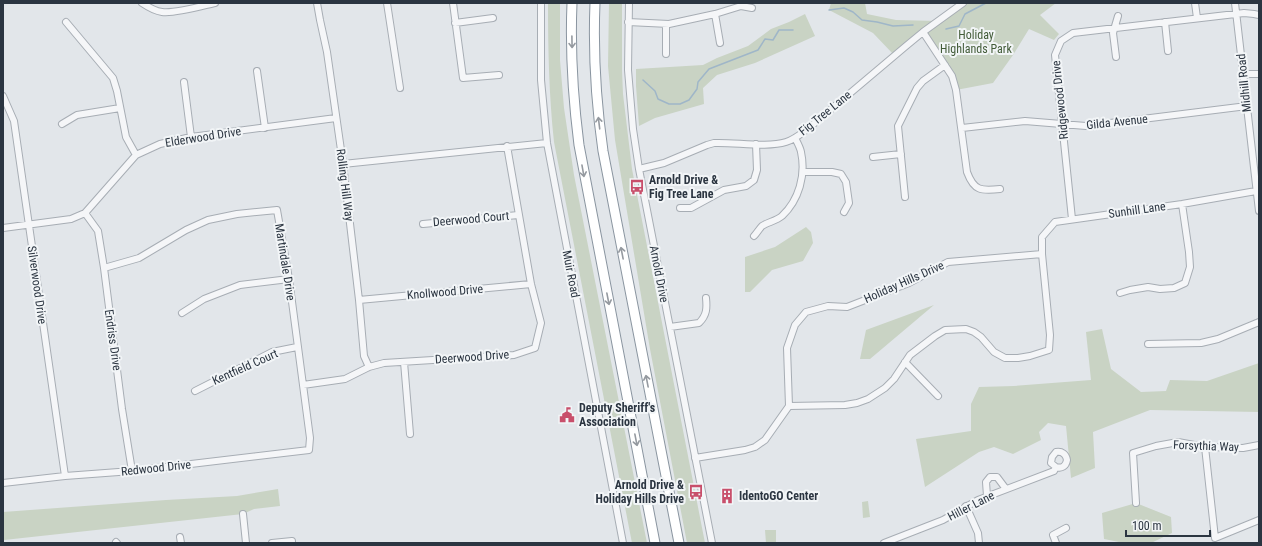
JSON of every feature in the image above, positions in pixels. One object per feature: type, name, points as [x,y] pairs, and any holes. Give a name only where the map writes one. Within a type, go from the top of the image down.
[{"type":"highway","points":[[572,3],[573,81],[579,145],[655,543]]},
{"type":"highway","points":[[596,4],[596,81],[603,151],[679,543]]},
{"type":"street","points":[[142,3],[149,8],[162,13],[180,11],[215,3]]},
{"type":"street","name":"Rolling Hill Way","points":[[317,3],[327,52],[343,164],[364,356],[369,367]]},
{"type":"street","points":[[388,3],[400,88]]},
{"type":"street","points":[[452,3],[463,78],[499,75]]},
{"type":"street","name":"Muir Road","points":[[541,3],[541,80],[547,143],[623,543]]},
{"type":"street","name":"Arnold Drive","points":[[629,3],[629,94],[639,169],[712,543]]},
{"type":"street","name":"Fig Tree Lane","points":[[639,169],[664,163],[714,143],[776,144],[787,142],[795,138],[923,32],[963,3]]},
{"type":"street","points":[[1195,3],[1197,18]]},
{"type":"street","name":"Midhill Road","points":[[1235,3],[1259,211]]},
{"type":"street","points":[[628,22],[666,24],[715,14],[741,6],[752,8]]},
{"type":"street","points":[[715,14],[720,43]]},
{"type":"street","name":"Ridgewood Drive","points":[[1072,219],[1055,55],[1061,41],[1073,33],[1114,27],[1237,14],[1259,15]]},
{"type":"street","points":[[1116,57],[1113,33],[1118,16]]},
{"type":"street","points":[[454,22],[493,18]]},
{"type":"street","points":[[66,22],[113,78],[118,91],[126,137],[136,156]]},
{"type":"street","points":[[1164,22],[1168,51]]},
{"type":"street","points":[[666,24],[666,54]]},
{"type":"street","points":[[923,32],[952,76],[956,90],[962,128],[967,172],[971,183],[978,188],[988,190],[1000,189]]},
{"type":"street","points":[[905,197],[898,126],[917,88],[923,81],[945,65]]},
{"type":"street","points":[[258,71],[266,128]]},
{"type":"street","points":[[1244,74],[1259,74]]},
{"type":"street","points":[[184,82],[191,137]]},
{"type":"street","name":"Silverwood Drive","points":[[3,96],[14,121],[65,476]]},
{"type":"street","name":"Gilda Avenue","points":[[962,128],[1025,121],[1086,126],[1247,106]]},
{"type":"street","points":[[62,124],[77,115],[120,108]]},
{"type":"street","name":"Elderwood Drive","points":[[3,228],[71,220],[85,213],[136,156],[160,144],[191,137],[336,118]]},
{"type":"street","points":[[754,236],[762,226],[774,221],[782,215],[792,203],[798,192],[802,172],[801,152],[795,138]]},
{"type":"street","points":[[343,164],[547,143]]},
{"type":"street","points":[[680,208],[691,208],[724,190],[746,186],[754,180],[757,170],[756,144]]},
{"type":"street","name":"Deerwood Drive","points":[[304,386],[345,379],[369,367],[384,363],[514,355],[535,348],[541,323],[531,284],[507,146]]},
{"type":"street","points":[[873,157],[901,154]]},
{"type":"street","points":[[802,172],[832,172],[841,174],[846,182],[849,203],[844,212]]},
{"type":"street","name":"Sunhill Lane","points":[[1042,254],[1042,237],[1055,222],[1182,204],[1256,191]]},
{"type":"street","points":[[1120,293],[1148,287],[1160,289],[1174,288],[1185,283],[1190,267],[1182,204]]},
{"type":"street","name":"Martindale Drive","points":[[104,268],[139,258],[186,230],[208,220],[237,214],[277,210],[304,386],[310,438],[309,450]]},
{"type":"street","name":"Endriss Drive","points":[[85,213],[98,231],[132,471]]},
{"type":"street","name":"Deerwood Court","points":[[423,224],[518,215]]},
{"type":"street","points":[[695,458],[755,447],[765,440],[789,406],[845,405],[862,401],[885,388],[894,379],[910,355],[945,330],[966,329],[974,332],[981,337],[994,352],[1005,358],[1030,356],[1049,350],[1050,335],[1042,254]]},
{"type":"street","name":"Holiday Hills Drive","points":[[789,406],[787,348],[794,325],[806,312],[828,306],[847,307],[909,283],[948,262],[1042,254]]},
{"type":"street","points":[[182,313],[204,299],[240,285],[288,279]]},
{"type":"street","name":"Knollwood Drive","points":[[359,300],[531,284]]},
{"type":"street","points":[[670,328],[699,323],[707,308],[706,298]]},
{"type":"street","points":[[1148,344],[1201,343],[1218,339],[1259,322]]},
{"type":"street","name":"Kentfield Court","points":[[195,391],[272,352],[298,347]]},
{"type":"street","points":[[404,362],[410,434]]},
{"type":"street","points":[[905,362],[938,396]]},
{"type":"street","name":"Forsythia Way","points":[[1136,503],[1133,453],[1156,446],[1178,442],[1205,447],[1243,448],[1259,445]]},
{"type":"street","points":[[1205,447],[1215,538],[1259,520]]},
{"type":"street","name":"Redwood Drive","points":[[3,482],[132,471],[309,450]]},
{"type":"street","name":"Hiller Lane","points":[[884,543],[943,520],[966,506],[987,496],[1054,471],[1056,467]]},
{"type":"street","points":[[987,496],[986,482],[990,477],[997,477],[1006,489]]},
{"type":"street","points":[[966,506],[978,533],[979,543]]},
{"type":"street","points":[[243,514],[246,543]]},
{"type":"street","points":[[1056,543],[1053,535],[1066,528]]},
{"type":"street","points":[[272,543],[292,542]]},
{"type":"green space","points":[[548,3],[560,3],[560,60],[564,108],[574,175],[647,543],[632,543],[554,142],[549,72]]},
{"type":"green space","points":[[609,3],[622,3],[623,94],[632,169],[705,543],[687,543],[650,349],[615,140],[608,66]]},
{"type":"green space","name":"Holiday Highlands Park","points":[[831,3],[865,3],[867,14],[896,20],[938,21],[963,3],[1056,3],[1040,15],[1059,34],[1054,40],[1029,29],[993,83],[956,90],[923,32],[894,55],[873,33],[829,10]]},
{"type":"green space","points":[[805,14],[815,36],[755,63],[717,75],[703,88],[704,104],[655,118],[639,126],[636,69],[703,65],[748,46],[771,29]]},
{"type":"green space","points":[[806,227],[811,232],[813,243],[803,261],[772,270],[750,292],[745,292],[745,257],[775,247]]},
{"type":"green space","points":[[934,305],[870,359],[860,359],[866,330]]},
{"type":"green space","points":[[1102,329],[1111,369],[1141,392],[1166,391],[1170,380],[1207,381],[1259,363],[1259,412],[1150,410],[1093,432],[1095,468],[1071,478],[1066,426],[1048,423],[1039,432],[1041,440],[1013,454],[994,447],[979,452],[925,487],[916,439],[971,431],[971,404],[979,387],[1091,380],[1086,332]]},
{"type":"green space","points":[[278,489],[280,506],[254,509],[243,514],[4,540],[3,512],[237,496]]},
{"type":"green space","points":[[868,501],[870,517],[863,518],[862,502]]},
{"type":"green space","points":[[1136,503],[1171,517],[1172,533],[1151,543],[1124,543],[1104,539],[1102,513]]},
{"type":"green space","points":[[765,530],[776,530],[776,543],[766,543]]},
{"type":"waterway","points":[[946,29],[959,26],[965,14],[986,3]]},
{"type":"waterway","points":[[829,10],[844,8],[853,12],[862,20],[893,26],[913,25]]},
{"type":"waterway","points":[[643,80],[655,91],[658,99],[669,104],[680,104],[689,100],[697,89],[698,82],[709,69],[758,50],[765,39],[773,40],[779,30],[793,30]]},
{"type":"place","name":"Arnold Drive & Fig Tree Lane","points":[[637,187]]},
{"type":"place","name":"Deputy Sheriff's Association","points":[[567,415]]},
{"type":"place","name":"Arnold Drive & Holiday Hills Drive","points":[[696,492]]},
{"type":"place","name":"IdentoGO Center","points":[[727,496]]}]
